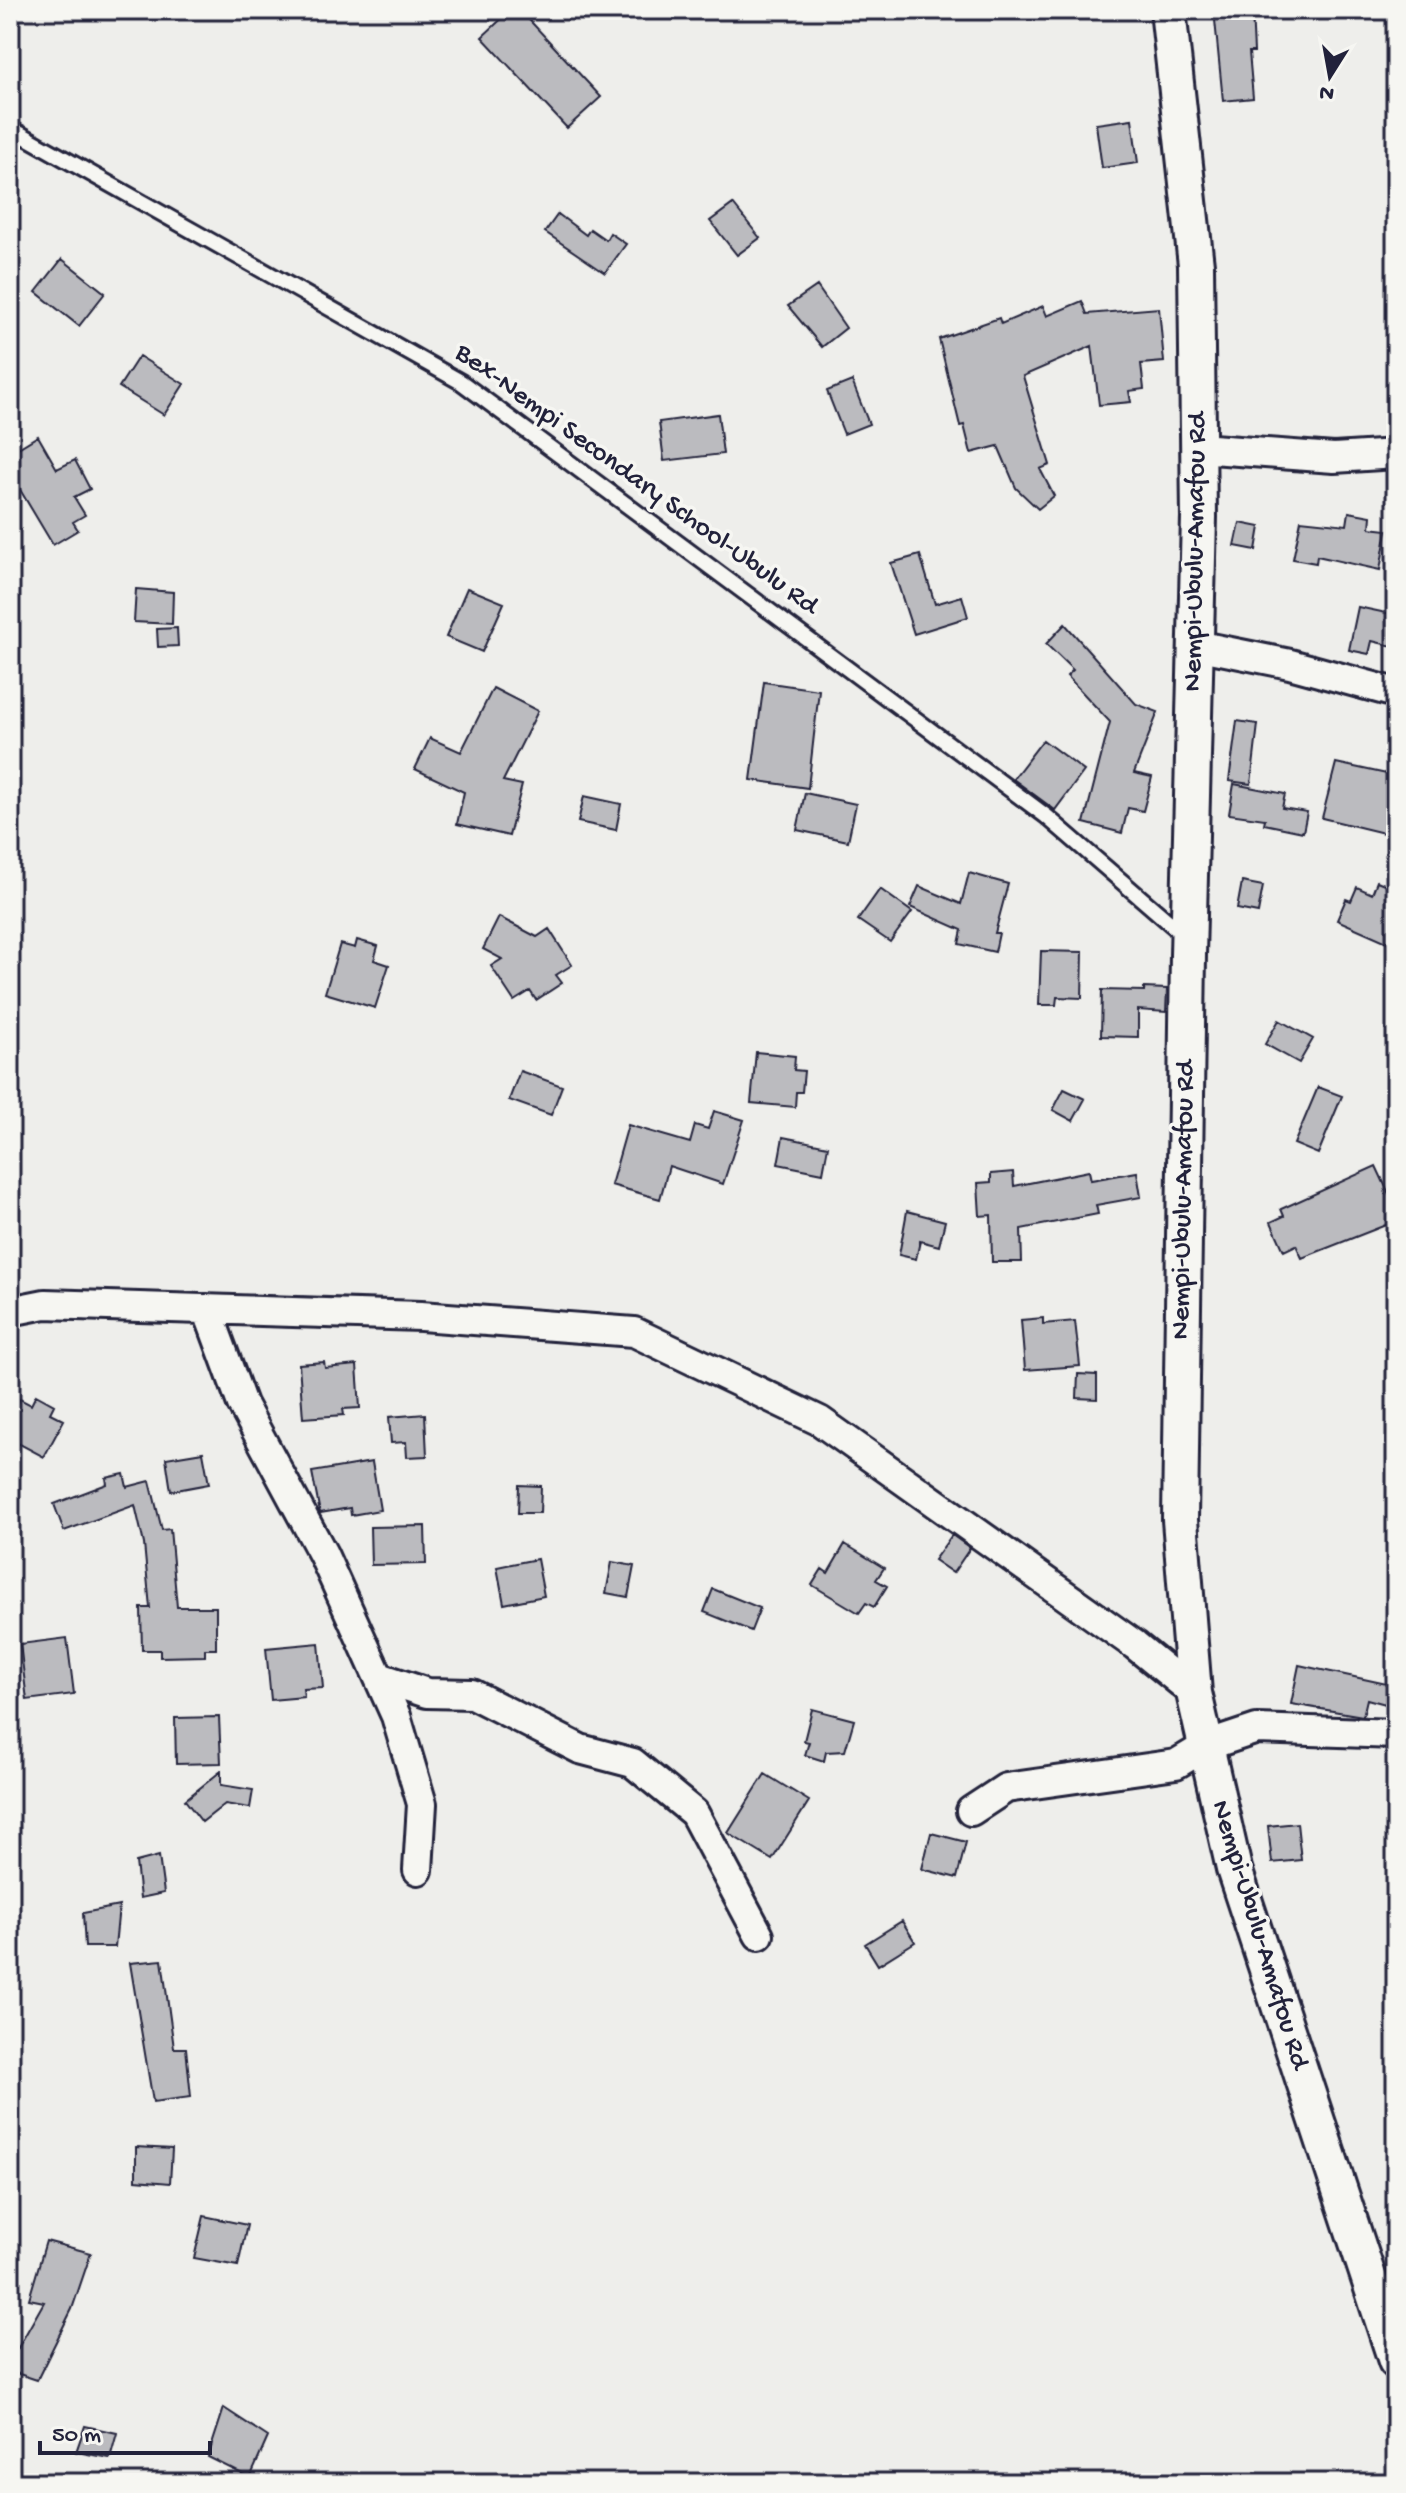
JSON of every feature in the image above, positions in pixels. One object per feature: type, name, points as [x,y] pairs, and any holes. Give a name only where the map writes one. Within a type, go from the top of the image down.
[{"type":"street","name":"Nempi-Ubulu-Amafou Rd","points":[[1168,10],[1196,265],[1196,645],[1188,939],[1180,1520],[1194,1693],[1234,1869],[1396,2361]]},
{"type":"street","points":[[1198,448],[1334,458],[1396,454]]},
{"type":"street","points":[[1196,645],[1290,664],[1396,693]]},
{"type":"street","points":[[10,1311],[45,1304],[421,1316],[634,1332],[820,1421],[1135,1645],[1194,1693]]},
{"type":"street","points":[[207,1309],[242,1404],[323,1554],[396,1716],[422,1804],[418,1870]]},
{"type":"street","points":[[379,1677],[427,1693],[472,1694],[580,1749],[633,1763],[694,1813],[759,1935]]},
{"type":"street","points":[[971,1811],[1006,1788],[1176,1764],[1206,1746],[1257,1729],[1396,1734]]},
{"type":"lane","name":"Bex-Nempi Secondary School-Ubulu Rd","points":[[10,128],[461,382],[1046,816],[1188,939]]},
{"type":"building","points":[[511,10],[520,10],[601,97],[567,128],[482,37]]},
{"type":"building","points":[[1214,10],[1252,10],[1254,52],[1249,52],[1253,98],[1223,101]]},
{"type":"building","points":[[1132,119],[1138,163],[1102,168],[1096,124]]},
{"type":"building","points":[[733,204],[760,238],[737,255],[710,221]]},
{"type":"building","points":[[558,214],[586,235],[590,229],[606,240],[610,233],[626,244],[605,273],[545,232]]},
{"type":"building","points":[[62,259],[105,293],[79,326],[36,292]]},
{"type":"building","points":[[817,286],[846,328],[822,347],[788,306]]},
{"type":"building","points":[[1082,301],[1087,314],[1159,308],[1164,362],[1141,364],[1144,389],[1129,391],[1131,402],[1099,405],[1092,346],[1023,376],[1050,465],[1040,469],[1054,496],[1038,509],[1016,488],[998,446],[971,453],[964,425],[960,426],[939,339],[999,318],[1001,324],[1043,306],[1047,316]]},
{"type":"building","points":[[139,356],[184,384],[164,415],[119,387]]},
{"type":"building","points":[[852,381],[869,424],[844,434],[827,391]]},
{"type":"building","points":[[718,414],[723,454],[664,461],[659,422]]},
{"type":"building","points":[[38,436],[57,469],[75,460],[90,489],[74,497],[85,515],[73,522],[78,530],[53,545],[10,473],[10,453]]},
{"type":"building","points":[[1349,512],[1371,516],[1370,528],[1387,530],[1380,570],[1317,556],[1316,563],[1293,559],[1301,520],[1347,525]]},
{"type":"building","points":[[1240,523],[1260,527],[1256,550],[1235,546]]},
{"type":"building","points":[[920,555],[935,604],[962,596],[968,617],[914,634],[891,563]]},
{"type":"building","points":[[467,588],[504,603],[482,652],[446,637]]},
{"type":"building","points":[[136,589],[173,592],[172,624],[134,622]]},
{"type":"building","points":[[1358,607],[1396,615],[1396,647],[1372,641],[1369,654],[1349,650]]},
{"type":"building","points":[[1065,624],[1136,704],[1158,712],[1134,773],[1152,777],[1143,811],[1128,808],[1122,833],[1084,823],[1110,722],[1067,676],[1073,670],[1046,644]]},
{"type":"building","points":[[177,628],[178,646],[158,647],[157,629]]},
{"type":"building","points":[[764,682],[819,690],[808,788],[751,780]]},
{"type":"building","points":[[493,688],[538,711],[503,781],[522,785],[509,836],[457,824],[464,792],[415,769],[430,738],[461,752]]},
{"type":"building","points":[[1237,721],[1258,724],[1251,784],[1229,781]]},
{"type":"building","points":[[1043,740],[1084,771],[1055,810],[1013,779]]},
{"type":"building","points":[[1336,763],[1396,776],[1396,836],[1322,818]]},
{"type":"building","points":[[1234,784],[1285,794],[1282,808],[1307,812],[1303,832],[1264,824],[1265,819],[1229,814]]},
{"type":"building","points":[[805,793],[856,804],[848,841],[797,830]]},
{"type":"building","points":[[584,796],[621,804],[616,830],[578,822]]},
{"type":"building","points":[[969,873],[1008,884],[995,933],[999,933],[995,952],[959,944],[962,930],[910,907],[919,886],[961,904]]},
{"type":"building","points":[[1377,881],[1396,889],[1396,946],[1337,920],[1346,899],[1351,901],[1357,887],[1372,894]]},
{"type":"building","points":[[1242,882],[1263,886],[1258,913],[1237,909]]},
{"type":"building","points":[[880,889],[912,912],[890,942],[858,920]]},
{"type":"building","points":[[499,917],[537,937],[549,929],[572,965],[556,975],[562,983],[536,1000],[530,991],[514,1001],[491,966],[502,959],[483,949]]},
{"type":"building","points":[[357,940],[378,946],[374,960],[389,965],[375,1008],[325,993],[340,944],[355,948]]},
{"type":"building","points":[[1041,951],[1083,952],[1082,998],[1057,997],[1056,1005],[1039,1005]]},
{"type":"building","points":[[1144,988],[1167,989],[1166,1012],[1138,1010],[1138,1037],[1101,1036],[1102,990],[1144,991]]},
{"type":"building","points":[[1279,1020],[1313,1039],[1299,1063],[1265,1044]]},
{"type":"building","points":[[756,1052],[795,1056],[794,1070],[804,1071],[802,1092],[796,1092],[795,1107],[751,1103]]},
{"type":"building","points":[[520,1071],[562,1086],[551,1115],[509,1100]]},
{"type":"building","points":[[1318,1087],[1342,1096],[1318,1154],[1294,1144]]},
{"type":"building","points":[[1064,1089],[1085,1099],[1073,1121],[1053,1110]]},
{"type":"building","points":[[714,1111],[744,1120],[723,1184],[669,1166],[660,1199],[611,1185],[628,1125],[690,1143],[695,1125],[708,1129]]},
{"type":"building","points":[[783,1137],[828,1146],[823,1173],[778,1164]]},
{"type":"building","points":[[1376,1166],[1390,1196],[1396,1193],[1396,1221],[1302,1258],[1296,1245],[1284,1251],[1271,1222],[1284,1216],[1281,1209]]},
{"type":"building","points":[[1089,1171],[1091,1180],[1137,1172],[1141,1197],[1096,1205],[1098,1214],[1021,1229],[1022,1262],[992,1262],[991,1215],[980,1216],[978,1183],[991,1182],[991,1174],[1013,1172],[1014,1186]]},
{"type":"building","points":[[907,1211],[945,1221],[939,1246],[920,1241],[916,1259],[899,1255]]},
{"type":"building","points":[[1043,1318],[1043,1324],[1075,1321],[1080,1366],[1025,1370],[1021,1320]]},
{"type":"building","points":[[324,1362],[325,1368],[357,1365],[360,1408],[343,1409],[344,1415],[303,1418],[299,1364]]},
{"type":"building","points":[[1078,1374],[1097,1375],[1097,1399],[1077,1398]]},
{"type":"building","points":[[36,1395],[54,1405],[50,1413],[64,1420],[44,1457],[10,1439],[10,1417],[20,1399],[31,1405]]},
{"type":"building","points":[[425,1414],[427,1456],[407,1457],[406,1442],[391,1443],[389,1417]]},
{"type":"building","points":[[203,1452],[209,1484],[171,1491],[166,1458]]},
{"type":"building","points":[[372,1462],[380,1510],[351,1515],[350,1508],[320,1513],[312,1472]]},
{"type":"building","points":[[124,1474],[127,1487],[150,1481],[162,1530],[170,1529],[177,1607],[216,1607],[216,1649],[205,1649],[205,1656],[160,1657],[160,1650],[142,1650],[141,1608],[150,1608],[144,1544],[135,1505],[64,1531],[54,1504],[107,1484],[106,1478]]},
{"type":"building","points":[[519,1485],[541,1486],[540,1513],[518,1513]]},
{"type":"building","points":[[425,1526],[426,1564],[371,1565],[370,1527]]},
{"type":"building","points":[[952,1535],[970,1548],[953,1573],[934,1560]]},
{"type":"building","points":[[845,1544],[884,1568],[876,1580],[887,1586],[874,1607],[866,1603],[859,1613],[812,1585],[822,1569],[828,1573]]},
{"type":"building","points":[[537,1559],[544,1596],[504,1604],[497,1567]]},
{"type":"building","points":[[612,1562],[634,1566],[628,1597],[606,1593]]},
{"type":"building","points":[[713,1589],[760,1608],[751,1631],[704,1612]]},
{"type":"building","points":[[67,1638],[74,1694],[27,1700],[20,1644]]},
{"type":"building","points":[[319,1643],[323,1688],[303,1689],[304,1697],[271,1700],[266,1648]]},
{"type":"building","points":[[1299,1665],[1396,1686],[1393,1706],[1367,1699],[1363,1716],[1291,1704]]},
{"type":"building","points":[[812,1709],[854,1720],[845,1751],[826,1752],[824,1761],[805,1755],[809,1742],[804,1741]]},
{"type":"building","points":[[219,1717],[221,1763],[176,1764],[175,1718]]},
{"type":"building","points":[[221,1771],[221,1785],[253,1790],[250,1808],[225,1804],[202,1822],[185,1800]]},
{"type":"building","points":[[765,1774],[809,1801],[772,1860],[728,1833]]},
{"type":"building","points":[[1297,1823],[1301,1860],[1272,1863],[1268,1826]]},
{"type":"building","points":[[931,1833],[966,1842],[957,1878],[922,1869]]},
{"type":"building","points":[[159,1856],[164,1893],[140,1898],[136,1862]]},
{"type":"building","points":[[119,1906],[115,1947],[85,1947],[83,1913]]},
{"type":"building","points":[[902,1921],[915,1942],[878,1965],[865,1944]]},
{"type":"building","points":[[162,1960],[174,2048],[186,2048],[191,2097],[153,2102],[130,1963]]},
{"type":"building","points":[[136,2147],[172,2149],[170,2183],[136,2180]]},
{"type":"building","points":[[204,2216],[247,2225],[238,2266],[194,2258]]},
{"type":"building","points":[[46,2241],[91,2253],[72,2309],[37,2380],[10,2371],[10,2362],[44,2302],[29,2299]]},
{"type":"building","points":[[224,2408],[268,2437],[250,2478],[208,2457]]},
{"type":"building","points":[[85,2426],[117,2433],[110,2458],[76,2452]]}]
